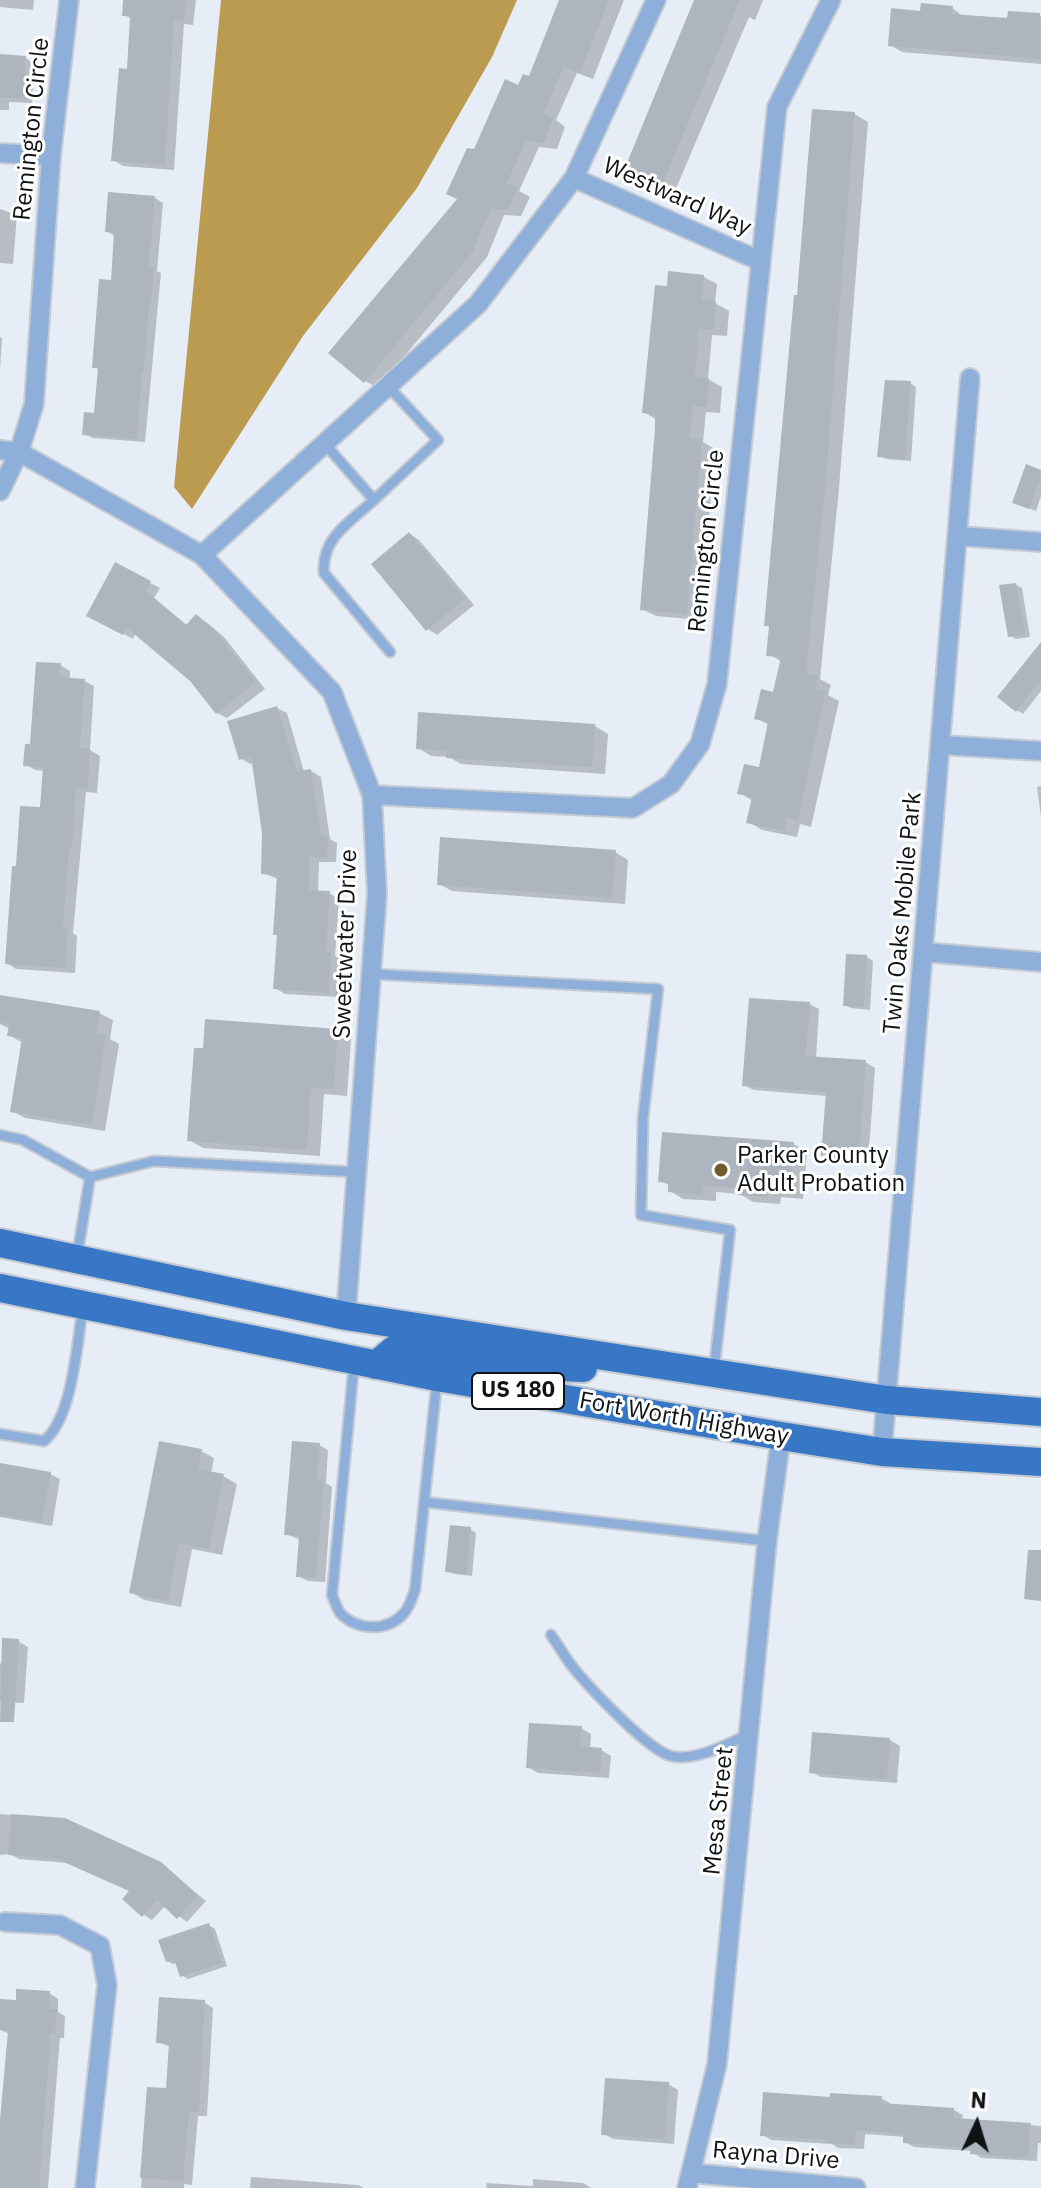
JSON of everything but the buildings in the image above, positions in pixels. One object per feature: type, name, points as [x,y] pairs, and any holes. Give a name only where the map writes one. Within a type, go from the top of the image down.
[{"type":"main road","name":"Fort Worth Highway","points":[[0,1243],[346,1316],[887,1400],[1041,1412]]},
{"type":"main road","name":"Fort Worth Highway","points":[[0,1288],[437,1377],[781,1436],[882,1452],[1041,1462]]},
{"type":"main road","points":[[130,1315],[155,1305],[317,1334],[339,1326],[346,1316]]},
{"type":"main road","points":[[365,1363],[394,1350],[412,1347],[507,1365],[590,1369],[613,1358]]},
{"type":"street","name":"Remington Circle","points":[[9,451],[34,404],[51,156],[69,0]]},
{"type":"street","points":[[202,555],[478,304],[574,178],[656,0]]},
{"type":"street","name":"Remington Circle","points":[[372,795],[633,808],[671,784],[700,744],[717,684],[777,107],[831,0]]},
{"type":"street","points":[[0,153],[51,156]]},
{"type":"street","name":"Westward Way","points":[[574,178],[760,261]]},
{"type":"street","name":"Twin Oaks Mobile Park","points":[[882,1452],[970,378]]},
{"type":"street","points":[[0,491],[9,451]]},
{"type":"street","name":"Sweetwater Drive","points":[[9,451],[202,555],[332,692],[372,795],[377,894],[346,1316]]},
{"type":"street","points":[[959,536],[1041,542]]},
{"type":"street","points":[[941,745],[1041,751]]},
{"type":"street","points":[[923,952],[1041,962]]},
{"type":"street","name":"Mesa Street","points":[[689,2180],[717,2064],[767,1541],[781,1436]]},
{"type":"street","points":[[5,1922],[60,1925],[100,1946],[107,1985],[85,2188]]},
{"type":"street","name":"Rayna Drive","points":[[689,2180],[856,2188]]},
{"type":"lane","points":[[388,386],[438,440],[329,542],[323,558],[324,573],[390,652]]},
{"type":"lane","points":[[325,444],[374,500]]},
{"type":"lane","points":[[371,974],[658,989],[643,1118],[641,1215],[730,1230],[714,1373]]},
{"type":"lane","points":[[0,1135],[23,1140],[90,1177],[154,1161],[356,1172]]},
{"type":"lane","points":[[77,1259],[90,1177]]},
{"type":"lane","points":[[0,1434],[44,1441],[54,1432],[64,1412],[84,1305]]},
{"type":"lane","points":[[365,1363],[332,1595],[340,1612],[355,1623],[374,1628],[392,1625],[407,1611],[415,1590],[437,1377]]},
{"type":"lane","points":[[424,1502],[767,1541]]},
{"type":"lane","points":[[551,1635],[575,1670],[618,1714],[649,1743],[672,1756],[709,1753],[750,1733]]},
{"type":"shaded area","points":[[221,0],[517,0],[492,57],[417,188],[303,336],[192,509],[174,487]]},
{"type":"place","name":"Parker County Adult Probation","points":[[721,1170]]}]
